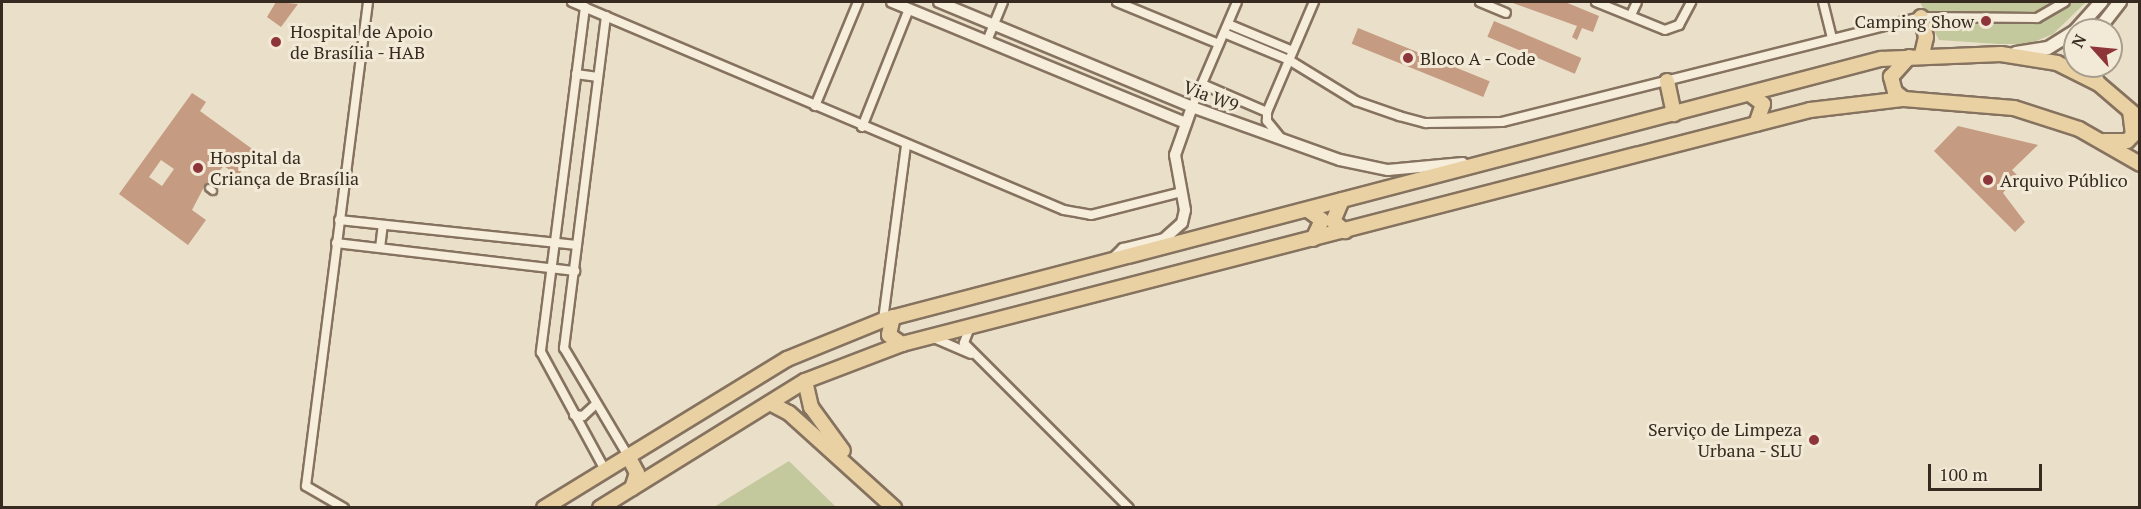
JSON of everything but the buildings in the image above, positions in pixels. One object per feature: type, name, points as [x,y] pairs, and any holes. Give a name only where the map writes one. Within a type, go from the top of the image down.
[{"type":"main road","points":[[2087,18],[2100,2]]},
{"type":"main road","points":[[2107,18],[2120,2]]},
{"type":"main road","points":[[1904,99],[1894,92],[1891,77],[1903,59],[1918,54],[1926,37],[1921,17]]},
{"type":"main road","points":[[544,507],[787,359],[888,319],[1308,210],[1484,160],[1918,54],[2001,54],[2048,48],[2063,39]]},
{"type":"main road","points":[[2001,54],[2057,63],[2099,84],[2134,115],[2136,126],[2133,135],[2127,141],[2102,140]]},
{"type":"main road","points":[[2096,78],[2099,84]]},
{"type":"main road","points":[[1667,81],[1674,114]]},
{"type":"main road","points":[[1751,95],[1764,104],[1756,124]]},
{"type":"main road","points":[[600,507],[805,381],[902,344],[1810,110],[1904,99],[2014,108],[2102,140],[2139,164]]},
{"type":"main road","points":[[1342,200],[1333,221],[1345,231]]},
{"type":"main road","points":[[1308,210],[1322,220],[1313,239]]},
{"type":"main road","points":[[888,319],[889,335],[902,344]]},
{"type":"main road","points":[[805,381],[811,408],[862,477]]},
{"type":"main road","points":[[770,403],[789,413],[894,507]]},
{"type":"main road","points":[[645,446],[644,461],[659,470]]},
{"type":"main road","points":[[628,456],[638,473],[632,488]]},
{"type":"street","points":[[344,507],[306,486],[368,2]]},
{"type":"street","points":[[572,2],[862,127],[1076,214],[1091,215],[1181,192]]},
{"type":"street","points":[[815,105],[858,2]]},
{"type":"street","name":"Via W9","points":[[892,2],[1186,123]]},
{"type":"street","points":[[929,17],[934,2]]},
{"type":"street","name":"Via W9","points":[[939,2],[1192,107],[1282,140],[1388,170],[1484,160]]},
{"type":"street","points":[[987,41],[1004,2]]},
{"type":"street","points":[[1119,2],[1219,44]]},
{"type":"street","points":[[1110,261],[1123,249],[1177,232],[1185,210],[1175,155],[1192,107],[1237,2]]},
{"type":"street","points":[[1282,140],[1267,122],[1267,112],[1314,2]]},
{"type":"street","points":[[1480,2],[1506,13]]},
{"type":"street","points":[[1596,2],[1672,29],[1690,2]]},
{"type":"street","points":[[1631,15],[1636,2]]},
{"type":"street","points":[[1822,2],[1832,39]]},
{"type":"street","points":[[1224,33],[1289,60],[1356,100],[1426,123],[1502,122],[1921,17],[2037,18],[2065,2]]},
{"type":"street","points":[[585,7],[553,244],[542,359],[605,470]]},
{"type":"street","points":[[862,127],[909,9]]},
{"type":"street","points":[[606,16],[564,348],[595,405],[628,456]]},
{"type":"street","points":[[1228,24],[1293,51]]},
{"type":"street","points":[[1022,56],[1032,41]]},
{"type":"street","points":[[576,74],[598,77]]},
{"type":"street","points":[[1202,84],[1267,112]]},
{"type":"street","points":[[888,319],[906,145]]},
{"type":"street","points":[[339,220],[577,245]]},
{"type":"street","points":[[380,248],[383,225]]},
{"type":"street","points":[[336,243],[575,271]]},
{"type":"street","points":[[970,327],[964,342],[1129,507]]},
{"type":"street","points":[[928,338],[954,344],[980,359]]},
{"type":"street","points":[[574,414],[583,416],[595,405]]},
{"type":"green space","points":[[1920,2],[2086,2],[2070,18],[2063,18],[2063,24],[2053,34],[2029,44],[1939,40]]},
{"type":"green space","points":[[789,461],[836,507],[714,507]]},
{"type":"place","name":"Camping Show","points":[[1986,21]]},
{"type":"place","name":"Hospital de Apoio de Brasília - HAB","points":[[276,42]]},
{"type":"place","name":"Bloco A - Code","points":[[1408,58]]},
{"type":"place","name":"Hospital da Criança de Brasília","points":[[198,168]]},
{"type":"place","name":"Arquivo Público","points":[[1988,180]]},
{"type":"place","name":"Serviço de Limpeza Urbana - SLU","points":[[1814,440]]}]
